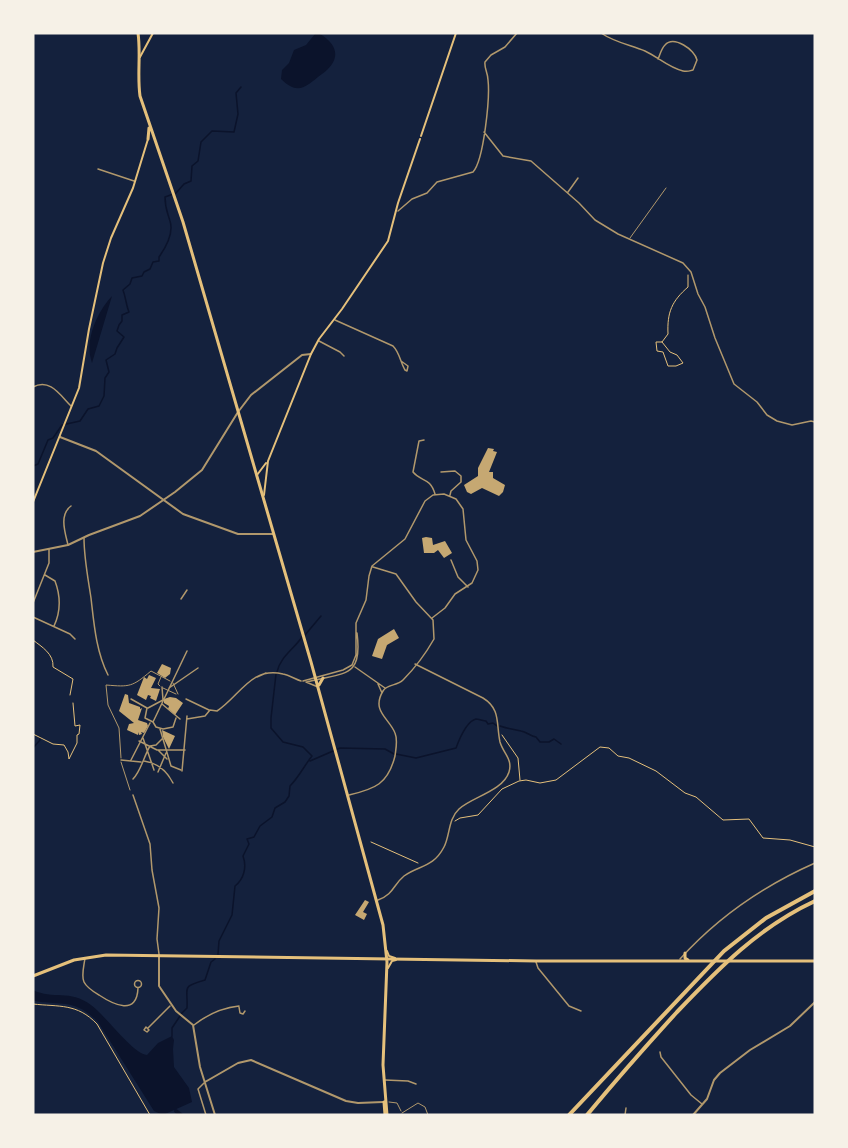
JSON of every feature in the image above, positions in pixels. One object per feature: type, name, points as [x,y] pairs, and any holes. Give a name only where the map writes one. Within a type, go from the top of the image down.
[{"type":"highway","points":[[569,1115],[728,947],[771,915],[815,891]]},
{"type":"highway","points":[[587,1115],[640,1053],[726,962],[765,930],[815,901]]},
{"type":"main road","points":[[138,33],[139,88],[151,134],[183,222],[264,498],[349,795],[383,925],[387,958],[384,1080],[386,1115]]},
{"type":"main road","points":[[140,57],[153,33]]},
{"type":"main road","points":[[264,498],[268,461],[311,354],[385,246],[391,233],[456,33]]},
{"type":"main road","points":[[33,502],[81,381],[88,328],[103,263],[151,134]]},
{"type":"main road","points":[[257,476],[268,461]]},
{"type":"main road","points":[[318,687],[323,678]]},
{"type":"main road","points":[[377,958],[384,956],[386,948]]},
{"type":"main road","points":[[386,948],[390,957],[398,958]]},
{"type":"main road","points":[[685,953],[686,958],[690,961]]},
{"type":"main road","points":[[33,976],[85,957],[106,955],[536,961],[815,961]]},
{"type":"main road","points":[[377,958],[387,967]]},
{"type":"main road","points":[[387,973],[391,962],[398,958]]},
{"type":"street","points":[[396,212],[412,199],[427,193],[437,182],[475,170],[484,132],[489,80],[485,62],[491,55],[505,47],[517,33]]},
{"type":"street","points":[[601,33],[648,52],[658,59],[687,72],[694,68],[697,60],[692,51],[671,42],[664,46],[658,59]]},
{"type":"street","points":[[484,132],[503,156],[531,161],[568,192],[594,219],[615,232],[681,261],[690,270],[734,384],[776,421],[792,425],[815,422]]},
{"type":"street","points":[[98,169],[135,182]]},
{"type":"street","points":[[568,192],[578,178]]},
{"type":"street","points":[[335,320],[393,346],[401,361]]},
{"type":"street","points":[[318,341],[344,356]]},
{"type":"street","points":[[33,552],[68,545],[146,514],[197,475],[251,395],[302,356],[311,354]]},
{"type":"street","points":[[33,387],[40,384],[49,385],[72,407]]},
{"type":"street","points":[[60,437],[96,451],[183,514],[238,534],[274,534]]},
{"type":"street","points":[[424,440],[418,443],[413,472],[430,482],[435,495]]},
{"type":"street","points":[[441,472],[455,471],[461,476],[461,482],[451,491],[450,495]]},
{"type":"street","points":[[303,681],[353,665],[356,655],[356,621],[366,598],[372,566],[403,542],[428,498],[435,495],[450,495],[463,509],[466,540],[477,561],[477,574],[468,587],[455,594],[445,608],[432,618]]},
{"type":"street","points":[[68,545],[64,516],[67,508],[71,506]]},
{"type":"street","points":[[84,537],[84,559],[94,623],[108,675]]},
{"type":"street","points":[[33,603],[51,558],[49,548]]},
{"type":"street","points":[[451,560],[458,577],[468,587]]},
{"type":"street","points":[[349,795],[375,787],[381,783],[391,769],[396,748],[396,734],[382,715],[380,705],[382,693],[388,686],[401,682],[434,639],[432,618],[416,602],[396,574],[372,566]]},
{"type":"street","points":[[45,575],[55,581],[58,589],[60,610],[54,626]]},
{"type":"street","points":[[181,599],[187,590]]},
{"type":"street","points":[[33,617],[75,639]]},
{"type":"street","points":[[356,629],[360,670]]},
{"type":"street","points":[[131,760],[187,651]]},
{"type":"street","points":[[349,671],[358,660]]},
{"type":"street","points":[[377,900],[391,893],[406,875],[437,857],[443,849],[455,814],[501,784],[508,774],[510,762],[500,742],[498,716],[489,702],[415,664]]},
{"type":"street","points":[[353,665],[385,688]]},
{"type":"street","points":[[168,689],[198,668]]},
{"type":"street","points":[[307,682],[315,678],[360,670]]},
{"type":"street","points":[[186,699],[217,711],[246,683],[258,675],[267,673],[282,673],[318,687]]},
{"type":"street","points":[[378,683],[388,686]]},
{"type":"street","points":[[378,683],[382,693]]},
{"type":"street","points":[[162,687],[163,700]]},
{"type":"street","points":[[130,699],[147,708]]},
{"type":"street","points":[[163,700],[147,708],[145,716],[159,728],[171,766],[182,771],[187,718]]},
{"type":"street","points":[[161,704],[180,719],[205,716],[210,710]]},
{"type":"street","points":[[159,728],[170,729],[180,719]]},
{"type":"street","points":[[143,737],[153,770]]},
{"type":"street","points":[[133,779],[139,772],[150,746],[160,742],[163,738]]},
{"type":"street","points":[[140,741],[170,760]]},
{"type":"street","points":[[160,742],[165,743]]},
{"type":"street","points":[[157,750],[185,750]]},
{"type":"street","points":[[158,772],[167,751]]},
{"type":"street","points":[[121,760],[131,760],[138,763],[140,767]]},
{"type":"street","points":[[138,763],[142,761],[160,767],[173,783]]},
{"type":"street","points":[[133,795],[150,844],[159,908],[158,984],[171,1005],[193,1025],[200,1067],[215,1115]]},
{"type":"street","points":[[678,961],[710,928],[745,902],[776,882],[815,863]]},
{"type":"street","points":[[85,957],[83,974],[85,983],[105,999],[117,1005],[129,1005],[136,999],[138,988]]},
{"type":"street","points":[[536,961],[538,968],[569,1006],[581,1011]]},
{"type":"street","points":[[693,1115],[703,1104],[714,1080],[720,1073],[750,1050],[790,1026],[815,1002]]},
{"type":"street","points":[[148,1028],[171,1005]]},
{"type":"street","points":[[193,1025],[208,1014],[228,1007],[239,1006],[244,1007],[246,1011],[243,1014],[238,1010],[239,1006]]},
{"type":"street","points":[[660,1052],[661,1057],[688,1091],[703,1104]]},
{"type":"street","points":[[206,1115],[198,1089],[205,1082],[238,1064],[251,1060],[346,1101],[356,1103],[385,1101]]},
{"type":"street","points":[[384,1080],[408,1081],[416,1084]]},
{"type":"street","points":[[625,1115],[626,1108]]},
{"type":"lane","points":[[630,238],[666,188]]},
{"type":"lane","points":[[130,790],[121,760],[120,733],[108,705],[105,685],[126,686],[140,682],[151,671],[172,682],[178,694]]},
{"type":"lane","points":[[161,677],[158,684],[186,699]]},
{"type":"lane","points":[[385,1101],[396,1103],[402,1114],[414,1104],[419,1103],[423,1105],[428,1115]]},
{"type":"path","points":[[663,342],[668,334],[666,323],[672,304],[678,294],[688,287],[690,270]]},
{"type":"path","points":[[656,342],[663,342],[670,352],[677,355],[683,363],[668,366],[663,352],[657,351],[656,348],[656,342]]},
{"type":"path","points":[[33,640],[50,655],[53,667],[72,679],[70,695]]},
{"type":"path","points":[[33,732],[53,744],[64,745],[69,759],[74,752],[76,735],[79,734],[80,729],[80,725],[75,726],[73,703]]},
{"type":"path","points":[[500,731],[518,758],[520,781]]},
{"type":"path","points":[[453,825],[459,819],[478,815],[502,789],[520,781],[540,783],[556,780],[598,747],[606,748],[618,756],[629,758],[656,771],[685,793],[696,797],[723,820],[749,819],[763,838],[790,840],[815,847]]},
{"type":"path","points":[[370,842],[425,866]]},
{"type":"path","points":[[33,1004],[72,1007],[87,1014],[97,1023],[150,1115]]},
{"type":"water","points":[[315,34],[320,34],[331,43],[335,59],[328,69],[307,85],[293,87],[281,79],[282,70],[289,63],[294,50],[306,45]]},
{"type":"water","points":[[112,296],[92,363],[90,346],[93,327],[101,310]]},
{"type":"water","points":[[33,990],[83,1000],[97,1010],[127,1042],[147,1055],[158,1043],[172,1036],[174,1067],[189,1088],[192,1102],[163,1115],[154,1111],[98,1022],[78,1007],[33,1000]]},
{"type":"building","points":[[488,448],[497,452],[489,472],[493,472],[493,478],[505,485],[499,496],[482,488],[471,494],[467,492],[464,485],[478,476],[478,468]]},
{"type":"building","points":[[422,538],[432,538],[433,545],[445,541],[452,553],[444,558],[438,550],[434,553],[424,553]]},
{"type":"building","points":[[394,629],[399,638],[387,645],[382,659],[372,656],[378,639]]},
{"type":"building","points":[[162,664],[171,668],[170,674],[165,678],[157,673]]},
{"type":"building","points":[[149,675],[156,678],[151,688],[160,689],[156,701],[148,695],[146,700],[137,695],[144,677],[147,679]]},
{"type":"building","points":[[125,694],[128,695],[129,703],[142,708],[138,720],[147,723],[148,726],[144,733],[141,732],[142,734],[139,735],[139,732],[138,735],[127,730],[129,724],[134,723],[119,711]]},
{"type":"building","points":[[170,697],[183,703],[175,715],[164,703],[164,699]]},
{"type":"building","points":[[162,730],[175,736],[169,749],[163,737]]},
{"type":"building","points":[[365,900],[369,902],[363,912],[367,914],[364,920],[355,915]]},
{"type":"waterway","points":[[33,466],[38,464],[48,440],[53,438],[62,425],[80,421],[88,409],[99,406],[104,396],[105,378],[109,372],[106,360],[115,354],[124,337],[117,331],[122,315],[129,312],[123,290],[130,284],[132,278],[142,276],[150,269],[153,262],[159,261],[171,230],[165,197],[176,193],[184,184],[191,181],[192,166],[198,161],[201,142],[212,131],[234,132],[238,114],[236,93],[241,87]]},
{"type":"waterway","points":[[305,635],[321,616]]},
{"type":"waterway","points":[[277,672],[284,657],[302,637]]},
{"type":"waterway","points":[[218,954],[219,941],[232,915],[235,886],[241,880],[244,872],[243,856],[249,844],[247,839],[254,837],[260,826],[272,817],[275,808],[285,802],[289,796],[290,786],[312,756],[303,747],[283,742],[271,728],[276,674]]},
{"type":"waterway","points":[[396,754],[416,758],[456,748],[467,727],[476,719],[497,726]]},
{"type":"waterway","points":[[500,726],[525,732],[536,737],[540,742],[549,742],[554,739],[561,744]]},
{"type":"waterway","points":[[33,748],[40,737]]},
{"type":"waterway","points":[[310,761],[340,748],[385,749],[394,754]]},
{"type":"waterway","points":[[181,1014],[187,1008],[187,988],[205,980],[211,962],[215,959]]},
{"type":"waterway","points":[[172,1036],[172,1028],[180,1016]]},
{"type":"waterway","points":[[176,1111],[181,1115]]}]
